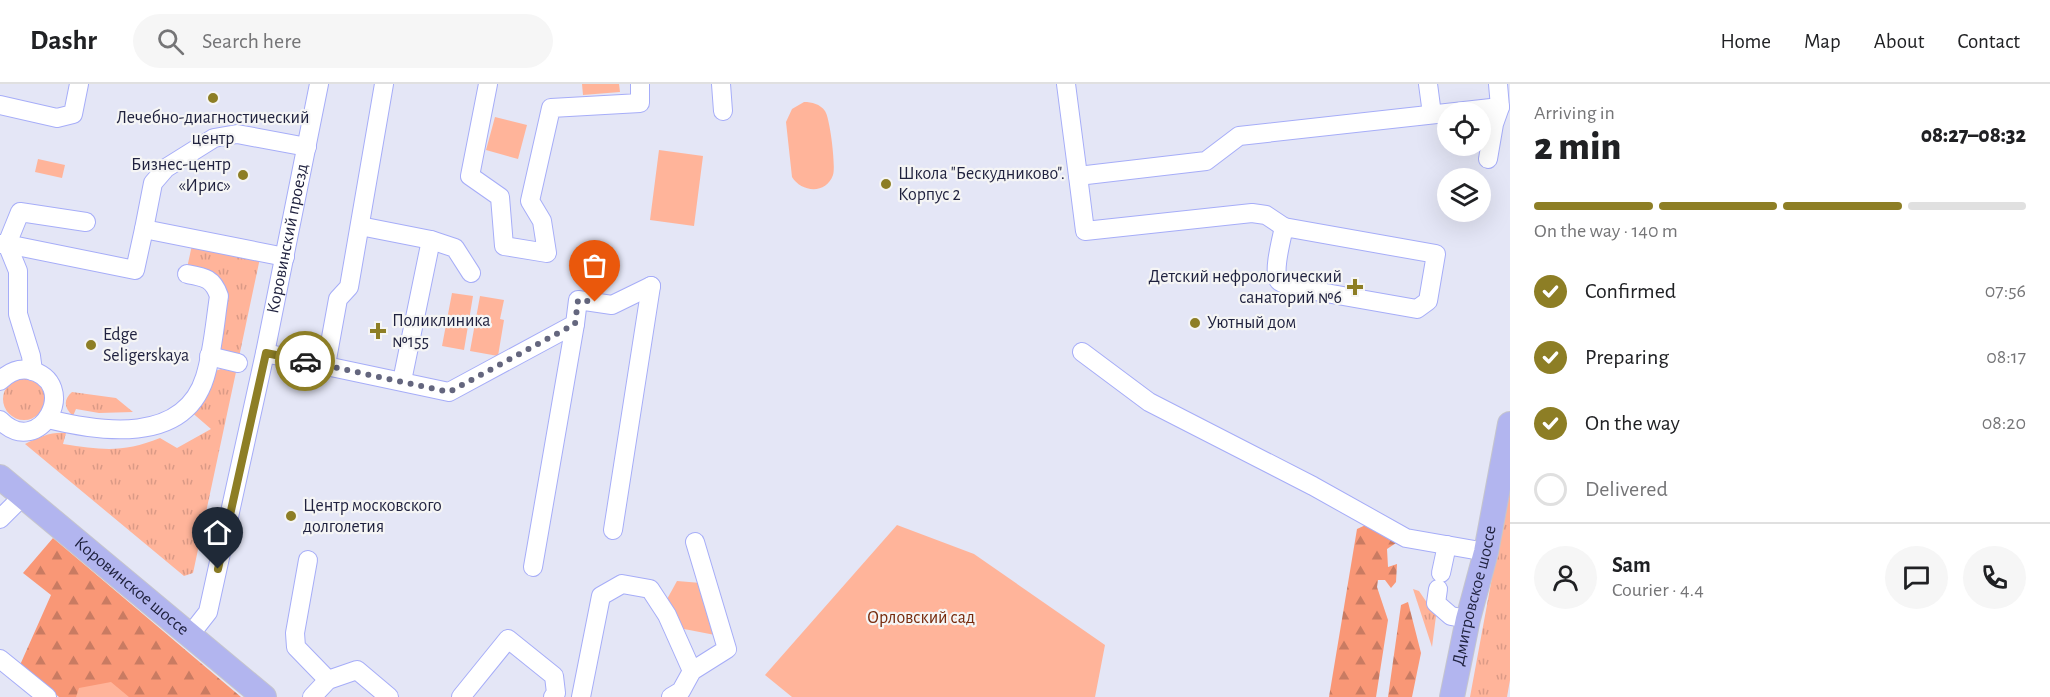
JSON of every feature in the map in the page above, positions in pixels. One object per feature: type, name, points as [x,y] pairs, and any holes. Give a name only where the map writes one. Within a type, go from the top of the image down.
[{"type":"main road","name":"Дмитровское шоссе","points":[[1452,697],[1468,620],[1486,552],[1510,424]]},
{"type":"main road","name":"Коровинское шоссе","points":[[0,477],[264,697]]},
{"type":"street","points":[[0,105],[57,118],[73,114],[80,84]]},
{"type":"street","name":"Коровинский проезд","points":[[190,635],[208,612],[266,353],[320,84]]},
{"type":"street","points":[[326,365],[338,298],[349,287],[384,84]]},
{"type":"street","points":[[488,84],[470,176],[500,197],[504,246],[547,253],[542,221],[530,201],[551,108],[640,103],[640,84]]},
{"type":"street","points":[[721,84],[723,111]]},
{"type":"street","points":[[1066,84],[1085,231],[1252,213],[1266,215],[1284,227],[1436,254],[1428,302],[1417,309],[1292,287],[1280,282],[1276,276],[1284,227]]},
{"type":"street","points":[[1428,84],[1432,114]]},
{"type":"street","points":[[1488,159],[1494,124],[1500,106],[1498,84]]},
{"type":"street","points":[[1078,176],[1206,161],[1239,136],[1500,106]]},
{"type":"street","points":[[4,244],[135,270],[153,183],[166,168],[214,138],[237,134],[307,147]]},
{"type":"street","points":[[4,244],[20,212],[86,222]]},
{"type":"street","points":[[360,226],[431,240],[455,248],[471,273]]},
{"type":"street","points":[[144,229],[285,257]]},
{"type":"street","points":[[402,381],[431,240]]},
{"type":"street","points":[[4,244],[18,271],[18,314],[33,371]]},
{"type":"street","points":[[48,419],[80,427],[117,430],[150,427],[168,421],[186,407],[198,392],[204,378],[219,296],[216,286],[207,278],[188,274]]},
{"type":"street","points":[[533,567],[578,300],[612,305],[651,286],[613,530]]},
{"type":"street","points":[[266,353],[449,392],[575,324]]},
{"type":"street","points":[[1082,352],[1149,402],[1313,486],[1406,537],[1486,552]]},
{"type":"street","points":[[209,356],[238,363]]},
{"type":"street","points":[[2,376],[18,370],[33,371],[45,379],[53,391],[54,406],[48,419],[36,428],[22,431],[3,428]]},
{"type":"street","points":[[0,519],[22,496]]},
{"type":"street","points":[[680,695],[692,671],[727,649],[695,542]]},
{"type":"street","points":[[1447,545],[1436,603],[1451,616],[1468,620]]},
{"type":"street","points":[[308,560],[295,633],[296,647],[328,680]]},
{"type":"street","points":[[581,697],[601,596],[622,584],[650,589],[667,615],[692,671]]},
{"type":"street","points":[[461,697],[508,639],[554,676],[556,693],[553,697]]},
{"type":"street","points":[[0,659],[47,697]]},
{"type":"street","points":[[312,697],[328,680],[357,670],[389,697]]},
{"type":"green space","points":[[582,84],[619,84],[620,92],[583,95]]},
{"type":"green space","points":[[804,102],[816,104],[825,111],[831,132],[833,175],[825,186],[813,189],[801,186],[792,177],[786,122],[792,109]]},
{"type":"green space","points":[[495,117],[527,125],[518,159],[486,150]]},
{"type":"green space","points":[[659,150],[703,156],[694,226],[650,220]]},
{"type":"green space","points":[[38,159],[65,165],[62,178],[35,172]]},
{"type":"green space","points":[[192,245],[260,258],[239,357],[221,349],[219,334],[224,304],[187,268]]},
{"type":"green space","points":[[452,293],[473,296],[464,350],[442,346]]},
{"type":"green space","points":[[480,296],[504,300],[500,319],[504,320],[498,356],[470,351]]},
{"type":"green space","points":[[221,369],[236,372],[193,573],[184,576],[25,444],[50,434],[66,433],[63,444],[77,446],[101,449],[123,448],[160,438],[177,448],[211,429],[189,410],[215,371]]},
{"type":"green space","points":[[24,378],[39,384],[45,399],[39,414],[24,420],[9,414],[3,399],[9,384]]},
{"type":"green space","points":[[72,392],[116,398],[133,412],[99,413],[76,409],[73,416],[66,404]]},
{"type":"green space","points":[[1510,480],[1510,680],[1507,697],[1470,697]]},
{"type":"green space","points":[[1370,523],[1392,535],[1396,543],[1387,549],[1388,567],[1397,564],[1396,582],[1391,588],[1385,580],[1378,580],[1377,587],[1388,620],[1376,697],[1329,697],[1357,529]]},
{"type":"green space","name":"Орловский сад","points":[[897,525],[974,554],[1105,645],[1095,697],[792,697],[765,675]]},
{"type":"green space","points":[[53,538],[241,697],[59,697],[20,665],[51,595],[23,573]]},
{"type":"green space","points":[[677,581],[701,583],[715,635],[679,628],[666,601]]},
{"type":"green space","points":[[1413,589],[1419,591],[1436,616],[1432,647]]},
{"type":"green space","points":[[1408,602],[1421,653],[1412,697],[1388,697],[1401,605]]},
{"type":"green space","points":[[111,682],[129,697],[76,697],[79,688]]},
{"type":"way so far","points":[[305,361],[449,392],[575,324],[578,300],[595,302]]},
{"type":"place","name":"Лечебно-диагностический центр","points":[[213,98]]},
{"type":"place","name":"Бизнес-центр «Ирис»","points":[[243,175]]},
{"type":"place","name":"Школа \"Бескудниково\". Корпус 2","points":[[886,184]]},
{"type":"place","name":"Детский нефрологический санаторий №6","points":[[1355,287]]},
{"type":"place","name":"Уютный дом","points":[[1195,323]]},
{"type":"place","name":"Поликлиника №155","points":[[378,331]]},
{"type":"place","name":"Edge Seligerskaya","points":[[91,345]]},
{"type":"place","name":"Центр московского долголетия","points":[[291,516]]},
{"type":"route","points":[[218,569],[266,353],[305,361]]}]
